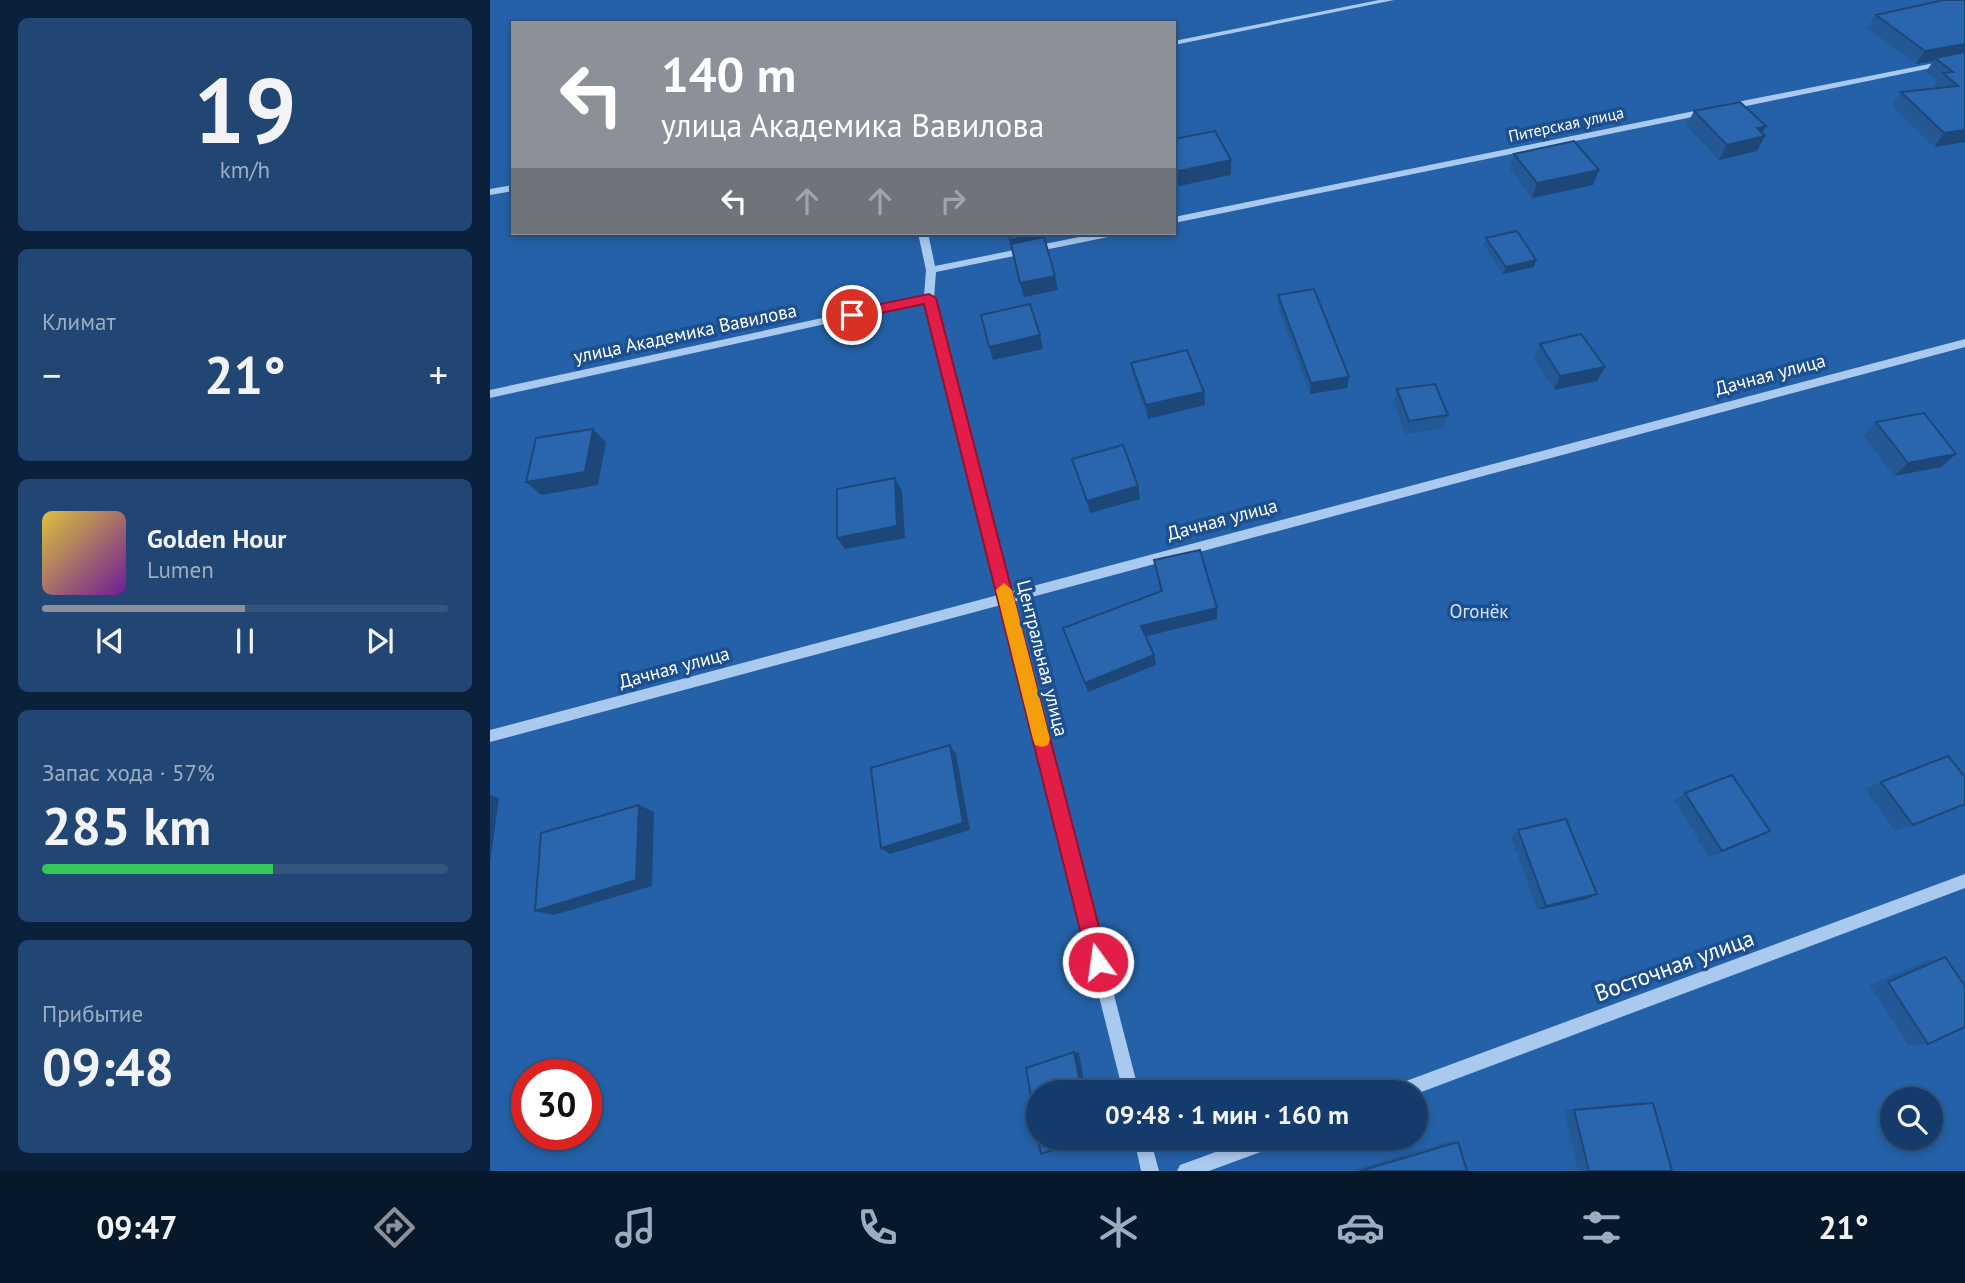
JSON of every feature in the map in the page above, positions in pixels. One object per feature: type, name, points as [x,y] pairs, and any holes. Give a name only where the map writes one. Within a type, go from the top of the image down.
[{"type":"street","points":[[1176,43],[1390,0]]},
{"type":"street","name":"Питерская улица","points":[[1176,220],[1965,59]]},
{"type":"street","points":[[490,192],[511,188]]},
{"type":"street","name":"Центральная улица","points":[[923,235],[931,270],[929,298],[1128,1080]]},
{"type":"street","points":[[931,270],[1103,235]]},
{"type":"street","name":"улица Академика Вавилова","points":[[490,394],[929,298]]},
{"type":"street","name":"Дачная улица","points":[[490,736],[1965,343]]},
{"type":"street","name":"Восточная улица","points":[[1428,1081],[1965,881]]},
{"type":"street","points":[[1145,1150],[1150,1171]]},
{"type":"street","points":[[1186,1171],[1243,1150]]},
{"type":"green space","name":"Огонёк","points":[[490,0],[1965,0],[1965,1171],[490,1171]]},
{"type":"building","points":[[1944,0],[1965,0],[1965,44],[1925,51],[1876,15]]},
{"type":"building","points":[[1965,52],[1965,130],[1944,133],[1901,92],[1958,86],[1943,73],[1953,72],[1935,58]]},
{"type":"building","points":[[1740,102],[1766,126],[1757,128],[1765,136],[1727,145],[1694,111]]},
{"type":"building","points":[[1215,131],[1231,160],[1176,172],[1176,139]]},
{"type":"building","points":[[1574,141],[1599,170],[1537,183],[1514,154]]},
{"type":"building","points":[[1517,231],[1536,260],[1506,267],[1486,238]]},
{"type":"building","points":[[1009,235],[1037,235],[1010,240]]},
{"type":"building","points":[[1044,237],[1055,276],[1020,283],[1011,244]]},
{"type":"building","points":[[1314,289],[1349,377],[1311,383],[1278,295]]},
{"type":"building","points":[[1030,304],[1040,335],[989,347],[981,315]]},
{"type":"building","points":[[1581,334],[1605,367],[1560,376],[1540,344]]},
{"type":"building","points":[[1187,350],[1204,392],[1146,405],[1131,363]]},
{"type":"building","points":[[1435,384],[1448,415],[1409,421],[1397,389]]},
{"type":"building","points":[[1924,413],[1956,454],[1908,463],[1876,422]]},
{"type":"building","points":[[593,429],[585,472],[526,482],[536,438]]},
{"type":"building","points":[[1123,445],[1138,486],[1087,501],[1072,459]]},
{"type":"building","points":[[895,478],[897,526],[837,538],[837,489]]},
{"type":"building","points":[[1200,550],[1217,608],[1141,626],[1154,655],[1085,683],[1063,628],[1162,591],[1154,560]]},
{"type":"building","points":[[950,745],[963,823],[881,848],[871,768]]},
{"type":"building","points":[[1948,756],[1965,777],[1965,804],[1913,825],[1881,782]]},
{"type":"building","points":[[1732,775],[1770,831],[1722,851],[1685,793]]},
{"type":"building","points":[[639,805],[636,880],[535,911],[541,833]]},
{"type":"building","points":[[1566,819],[1597,894],[1546,906],[1518,830]]},
{"type":"building","points":[[1945,957],[1965,986],[1965,1027],[1928,1044],[1888,982]]},
{"type":"building","points":[[1074,1052],[1080,1080],[1028,1080],[1026,1068]]},
{"type":"building","points":[[1653,1103],[1672,1171],[1589,1171],[1574,1110]]},
{"type":"building","points":[[1458,1142],[1467,1171],[1360,1171]]},
{"type":"slow traffic","points":[[1004,590],[1042,739]]},
{"type":"route","points":[[852,315],[929,298],[1098,962]]}]
